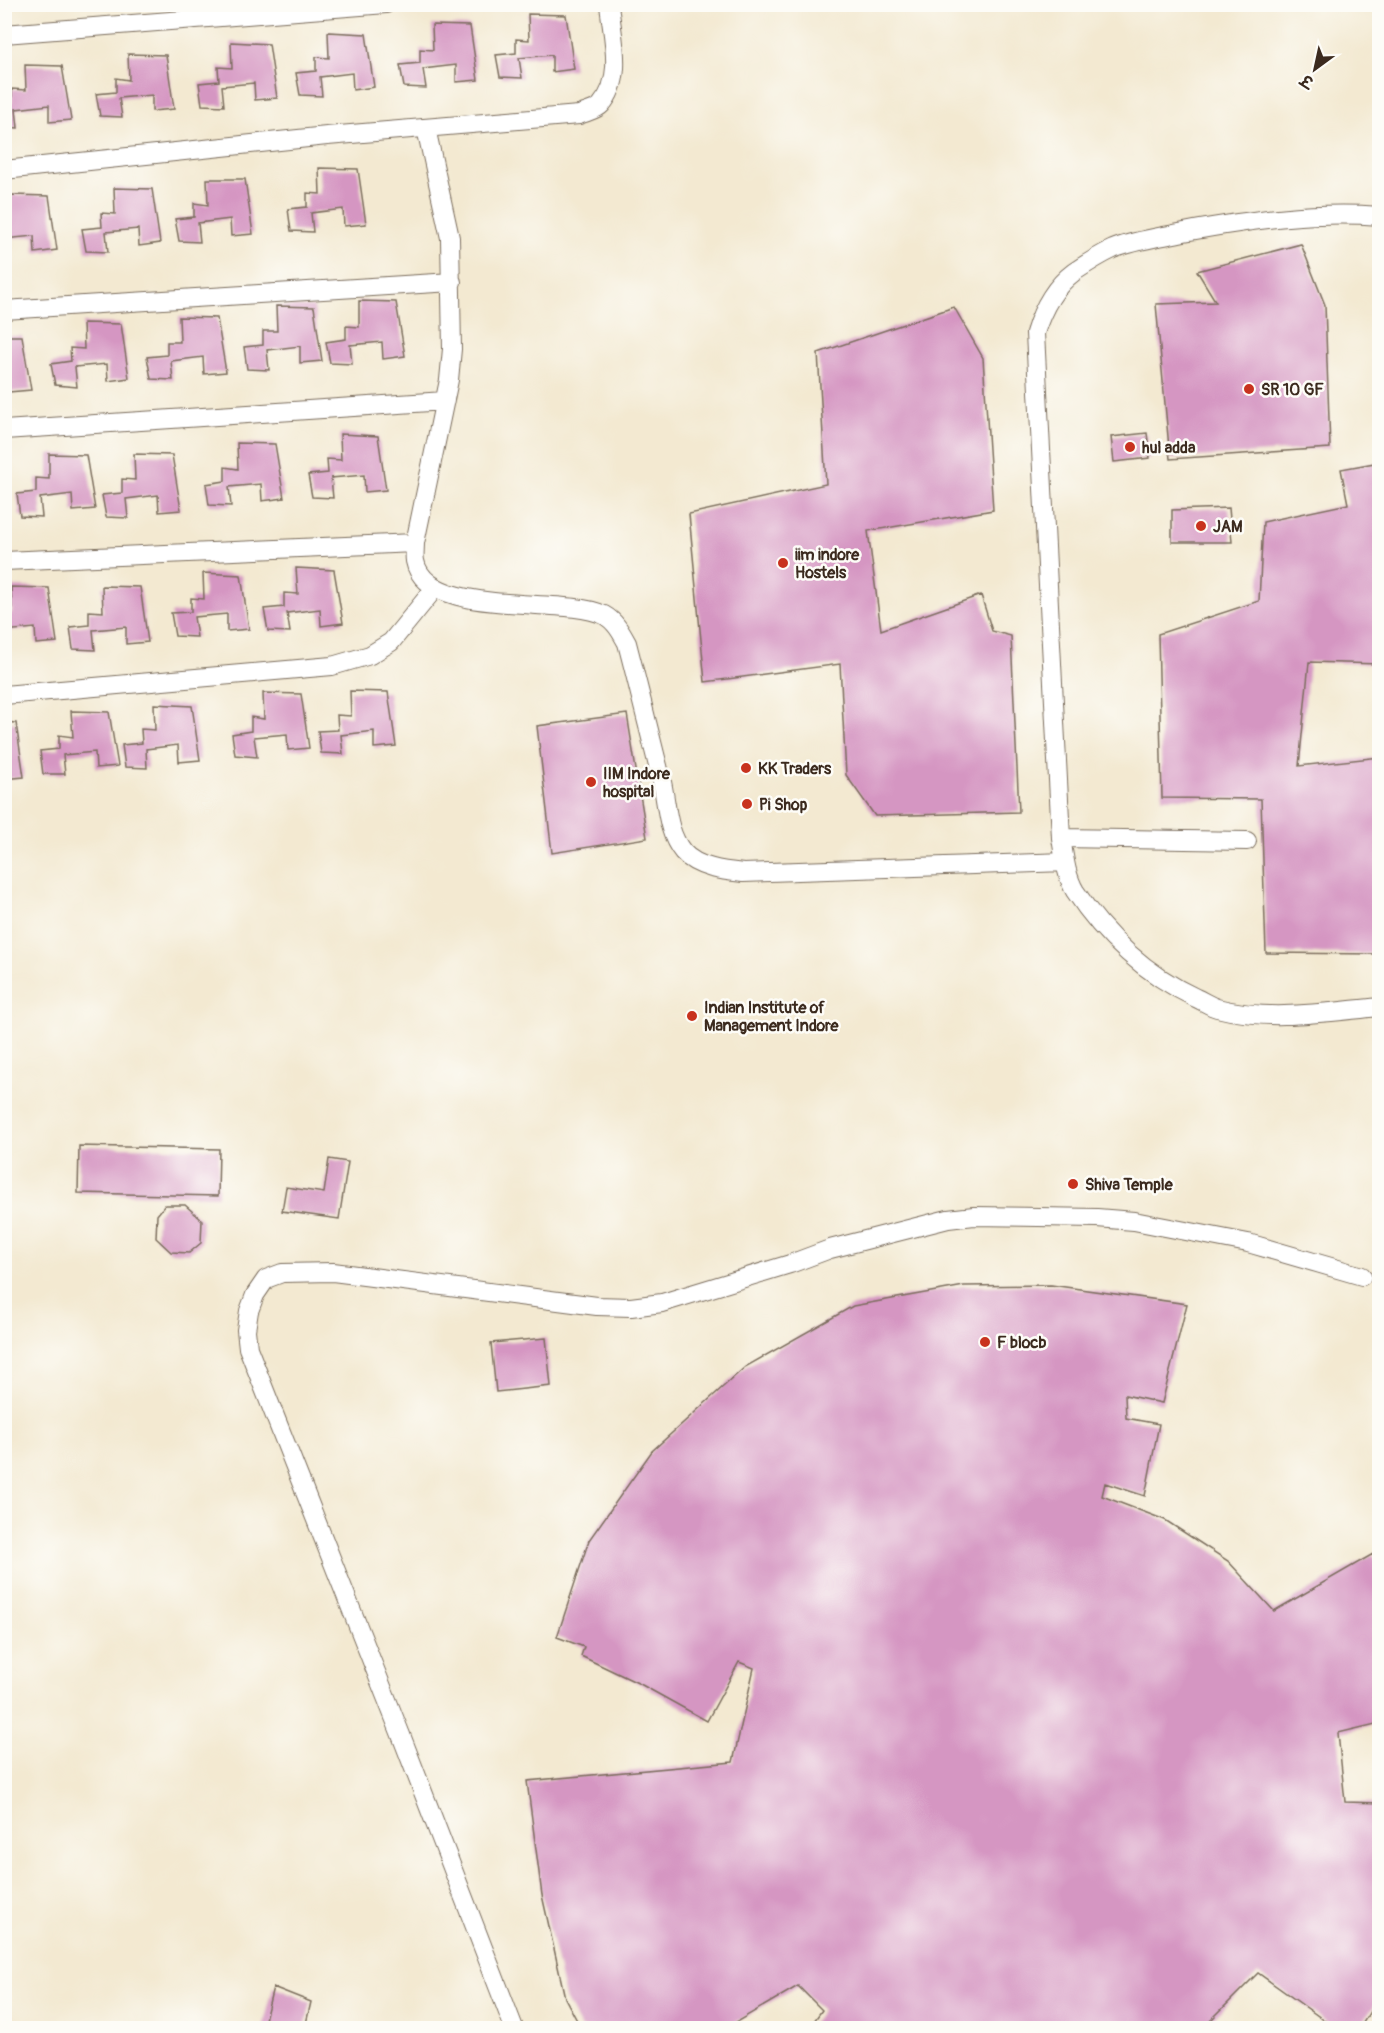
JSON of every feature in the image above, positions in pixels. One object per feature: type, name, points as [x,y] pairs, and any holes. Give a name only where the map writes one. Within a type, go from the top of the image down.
[{"type":"lane","points":[[4,34],[386,4]]},
{"type":"lane","points":[[4,170],[579,115],[600,107],[612,85],[616,68],[609,4]]},
{"type":"lane","points":[[426,128],[450,238],[452,349],[445,401],[415,543],[415,562],[422,576],[435,588],[487,602],[585,608],[606,616],[618,627],[627,643],[663,786],[672,834],[684,853],[699,862],[722,870],[743,873],[1065,862]]},
{"type":"lane","points":[[1380,216],[1341,213],[1250,220],[1153,238],[1114,249],[1072,274],[1050,297],[1035,333],[1061,838],[1065,862],[1074,889],[1108,932],[1143,967],[1175,988],[1216,1008],[1294,1016],[1380,1007]]},
{"type":"lane","points":[[4,310],[452,282]]},
{"type":"lane","points":[[4,430],[445,401]]},
{"type":"lane","points":[[4,561],[415,543]]},
{"type":"lane","points":[[4,695],[332,666],[370,655],[391,642],[435,588]]},
{"type":"lane","points":[[1061,838],[1247,841]]},
{"type":"lane","points":[[514,2028],[248,1348],[246,1330],[249,1311],[255,1295],[266,1280],[282,1273],[333,1272],[597,1306],[631,1307],[662,1303],[790,1264],[830,1249],[948,1219],[974,1216],[1097,1218],[1134,1221],[1248,1243],[1362,1276]]},
{"type":"building","points":[[528,14],[566,15],[574,69],[552,72],[552,55],[519,58],[522,78],[500,77],[496,55],[516,53],[516,39],[529,40]]},
{"type":"building","points":[[432,25],[470,26],[478,80],[456,82],[456,65],[423,69],[426,88],[404,87],[400,65],[420,63],[420,49],[433,50]]},
{"type":"building","points":[[328,32],[366,34],[374,87],[353,90],[352,73],[320,77],[322,96],[300,95],[296,73],[316,71],[316,57],[329,58]]},
{"type":"building","points":[[231,42],[269,44],[277,98],[255,100],[254,83],[222,86],[224,106],[202,105],[199,83],[219,81],[218,67],[232,68]]},
{"type":"building","points":[[128,54],[166,55],[174,109],[152,111],[152,95],[119,98],[122,117],[100,116],[96,94],[116,92],[116,78],[129,80]]},
{"type":"building","points":[[25,65],[62,66],[71,120],[49,122],[49,105],[16,109],[18,128],[4,127],[4,104],[12,103],[12,89],[26,90]]},
{"type":"building","points":[[319,168],[358,169],[366,224],[344,226],[343,209],[311,213],[313,232],[291,231],[288,209],[307,207],[307,193],[320,194]]},
{"type":"building","points":[[207,179],[245,179],[253,234],[231,236],[230,219],[198,223],[200,242],[179,241],[175,219],[194,217],[194,203],[208,205]]},
{"type":"building","points":[[114,188],[152,189],[160,243],[139,246],[138,229],[106,232],[108,252],[86,251],[82,229],[102,227],[101,213],[115,214]]},
{"type":"building","points":[[11,195],[49,196],[57,250],[35,253],[34,236],[4,239],[4,220],[11,221]]},
{"type":"building","points":[[1301,244],[1325,305],[1330,448],[1170,459],[1156,304],[1216,302],[1197,271]]},
{"type":"building","points":[[1375,275],[1380,275],[1380,300],[1378,300]]},
{"type":"building","points":[[359,301],[396,302],[405,356],[383,359],[382,342],[350,345],[352,364],[330,363],[326,342],[346,339],[346,326],[359,327]]},
{"type":"building","points":[[276,306],[314,307],[322,361],[300,363],[300,346],[267,350],[269,370],[247,369],[244,347],[263,345],[263,331],[277,331]]},
{"type":"building","name":"iim indore Hostels","points":[[954,307],[983,358],[993,510],[868,531],[881,630],[981,595],[992,631],[1011,636],[1019,812],[875,816],[846,775],[840,664],[705,682],[689,514],[826,484],[818,353]]},
{"type":"building","points":[[179,317],[217,318],[226,372],[204,374],[203,357],[171,361],[173,380],[151,379],[147,357],[167,355],[167,342],[180,342]]},
{"type":"building","points":[[83,323],[121,324],[129,378],[108,381],[107,364],[75,367],[77,387],[55,385],[51,364],[71,361],[70,348],[84,349]]},
{"type":"building","points":[[4,336],[22,336],[31,390],[9,392],[8,376],[4,376]]},
{"type":"building","name":"hul adda","points":[[1147,433],[1150,458],[1114,462],[1111,437]]},
{"type":"building","points":[[340,434],[378,436],[386,490],[365,492],[364,475],[331,478],[333,498],[312,497],[308,475],[328,473],[327,459],[341,460]]},
{"type":"building","points":[[237,443],[275,444],[284,498],[262,501],[261,484],[229,487],[231,506],[209,505],[206,484],[225,481],[225,467],[238,469]]},
{"type":"building","points":[[49,454],[86,455],[95,509],[73,511],[72,494],[40,498],[42,517],[20,516],[17,494],[36,492],[36,478],[49,479]]},
{"type":"building","points":[[134,454],[172,455],[181,510],[159,512],[158,495],[126,499],[128,518],[106,517],[102,495],[122,493],[122,479],[135,480]]},
{"type":"building","points":[[1380,462],[1380,664],[1309,662],[1299,766],[1380,757],[1380,954],[1266,953],[1261,799],[1162,798],[1158,634],[1259,601],[1263,522],[1348,504],[1341,469]]},
{"type":"building","name":"JAM","points":[[1229,508],[1232,542],[1172,542],[1172,510]]},
{"type":"building","points":[[296,568],[334,570],[343,623],[321,626],[320,609],[287,613],[290,632],[268,631],[264,609],[284,607],[284,593],[298,594]]},
{"type":"building","points":[[203,573],[241,575],[249,629],[227,631],[227,614],[194,617],[197,637],[175,636],[171,613],[191,612],[191,598],[204,599]]},
{"type":"building","points":[[102,586],[140,587],[148,642],[126,644],[126,627],[93,630],[95,650],[73,649],[70,627],[89,625],[89,611],[103,612]]},
{"type":"building","points":[[11,587],[49,588],[57,642],[36,644],[35,628],[4,631],[4,612],[12,613]]},
{"type":"building","points":[[350,691],[388,692],[396,746],[374,748],[374,731],[341,735],[343,754],[321,753],[318,731],[338,730],[337,715],[351,716]]},
{"type":"building","points":[[263,693],[301,694],[309,748],[288,750],[287,734],[254,737],[257,757],[235,755],[232,734],[251,731],[251,717],[264,719]]},
{"type":"building","points":[[154,704],[192,706],[200,760],[179,762],[178,745],[146,749],[147,768],[125,767],[122,745],[142,743],[141,729],[155,730]]},
{"type":"building","points":[[71,711],[109,712],[118,766],[96,768],[95,752],[63,755],[65,774],[43,774],[40,751],[59,749],[59,735],[73,737]]},
{"type":"building","name":"IIM Indore hospital","points":[[627,714],[647,838],[552,853],[537,726]]},
{"type":"building","points":[[4,722],[16,723],[24,777],[4,779]]},
{"type":"building","points":[[79,1146],[219,1149],[218,1196],[78,1193]]},
{"type":"building","points":[[329,1159],[348,1162],[339,1219],[282,1211],[286,1187],[324,1193]]},
{"type":"building","points":[[165,1205],[185,1205],[202,1220],[201,1243],[189,1253],[171,1252],[156,1238],[157,1215]]},
{"type":"building","points":[[1051,1285],[1187,1304],[1162,1403],[1125,1395],[1126,1418],[1159,1424],[1145,1496],[1105,1483],[1102,1496],[1165,1520],[1228,1561],[1274,1611],[1373,1554],[1380,1565],[1380,1723],[1338,1733],[1345,1802],[1380,1803],[1380,1995],[1360,2028],[1335,2028],[1258,1973],[1203,2028],[809,2028],[822,2010],[798,1986],[726,2028],[581,2028],[565,1998],[542,1895],[527,1781],[733,1762],[754,1668],[739,1662],[707,1721],[642,1685],[581,1656],[584,1647],[557,1637],[589,1540],[652,1451],[745,1367],[853,1306],[964,1286]]},
{"type":"building","points":[[546,1338],[551,1386],[496,1392],[491,1343]]},
{"type":"building","points":[[273,1987],[311,2002],[305,2028],[263,2028]]},
{"type":"place","name":"SR 10 GF","points":[[1249,389]]},
{"type":"place","name":"hul adda","points":[[1130,447]]},
{"type":"place","name":"JAM","points":[[1201,526]]},
{"type":"place","name":"iim indore Hostels","points":[[783,563]]},
{"type":"place","name":"KK Traders","points":[[746,768]]},
{"type":"place","name":"IIM Indore hospital","points":[[591,782]]},
{"type":"place","name":"Pi Shop","points":[[747,804]]},
{"type":"place","name":"Indian Institute of Management Indore","points":[[692,1016]]},
{"type":"place","name":"Shiva Temple","points":[[1073,1184]]},
{"type":"place","name":"F blocb","points":[[985,1342]]}]
